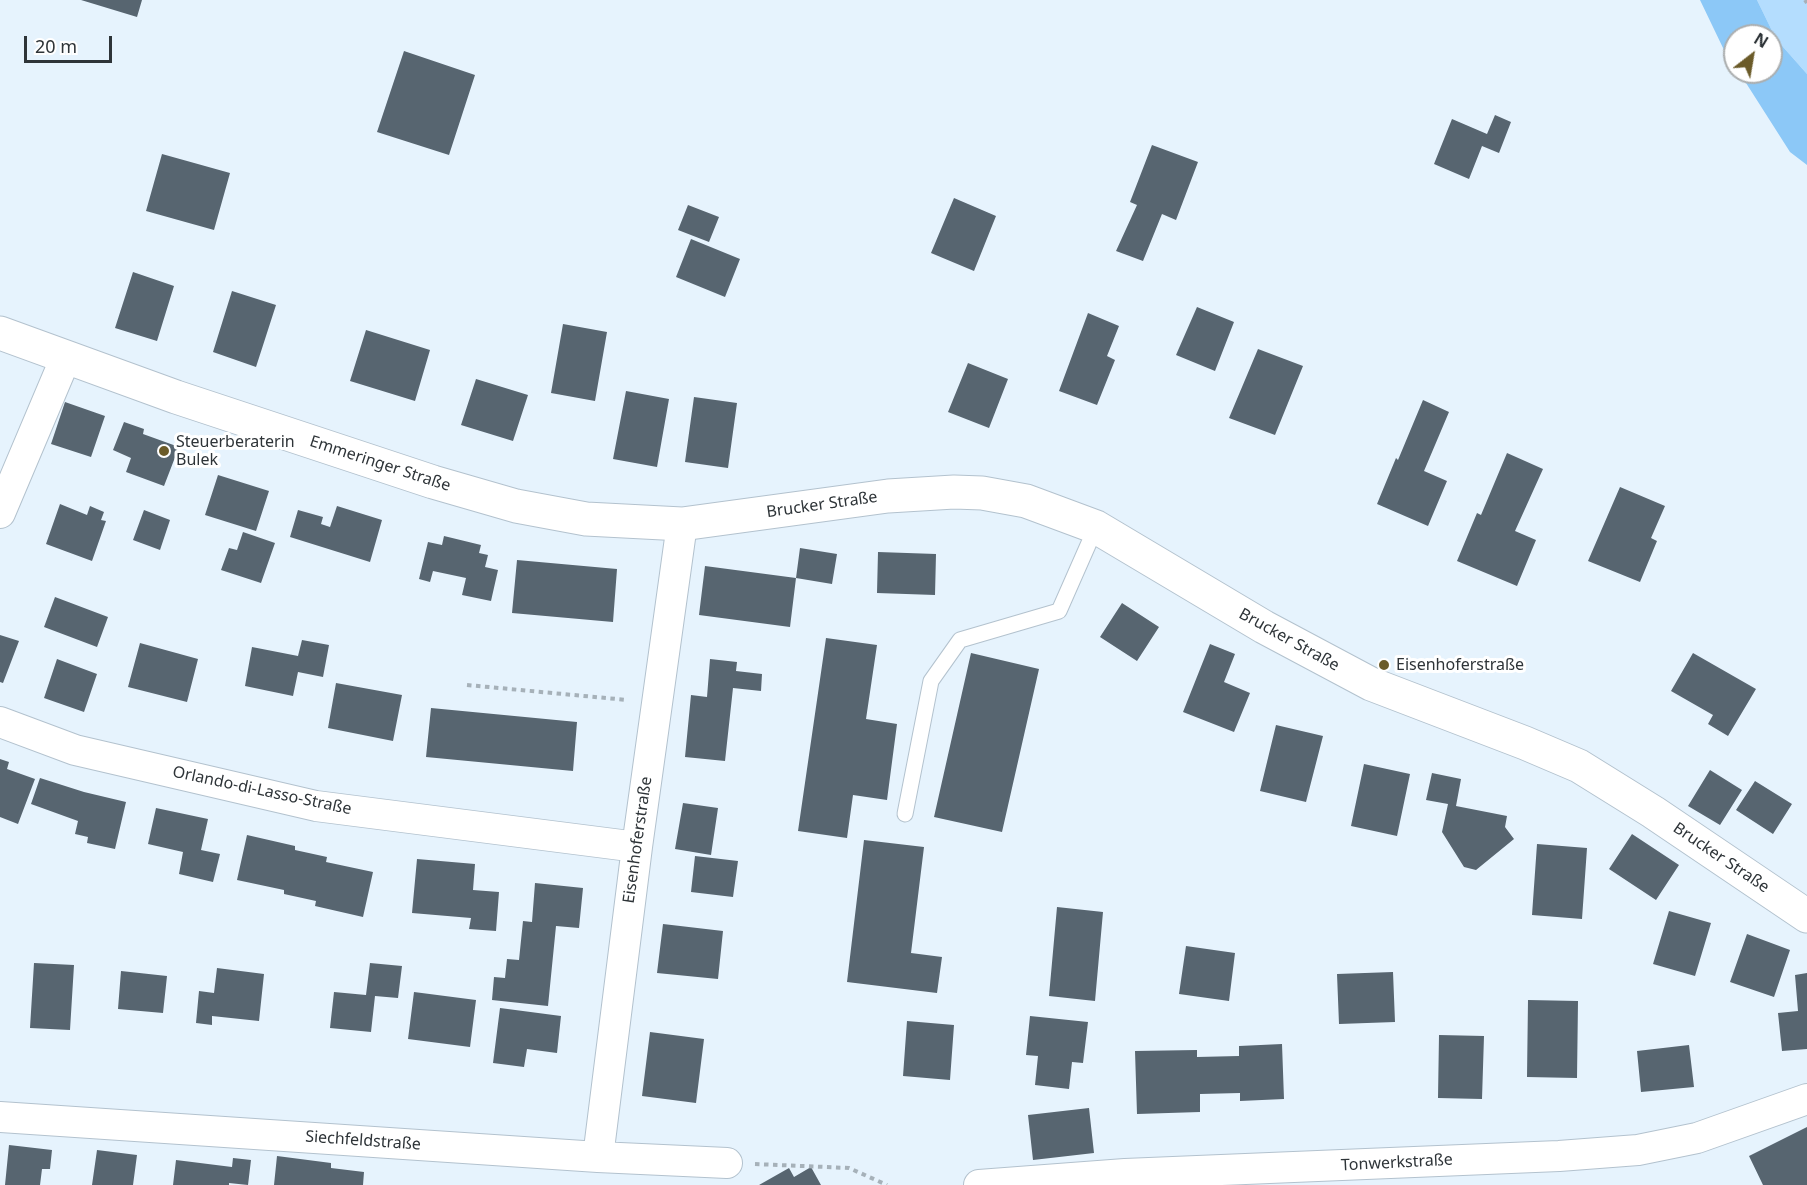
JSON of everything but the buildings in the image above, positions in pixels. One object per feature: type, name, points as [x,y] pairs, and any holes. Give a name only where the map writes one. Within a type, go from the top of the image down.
[{"type":"street","name":"Emmeringer Straße","points":[[0,333],[283,434],[516,507],[586,519],[682,524],[737,516]]},
{"type":"street","points":[[0,513],[66,357]]},
{"type":"street","name":"Brucker Straße","points":[[737,516],[888,496],[954,492],[982,493],[1026,501],[1096,527],[1264,627],[1371,684],[1580,766],[1653,812],[1807,916]]},
{"type":"street","name":"Eisenhoferstraße","points":[[598,1157],[637,847],[682,524]]},
{"type":"street","name":"Orlando-di-Lasso-Straße","points":[[0,722],[75,750],[316,806],[637,847]]},
{"type":"street","name":"Tonwerkstraße","points":[[979,1185],[1125,1174],[1559,1156],[1638,1150],[1697,1138],[1807,1099]]},
{"type":"street","name":"Siechfeldstraße","points":[[0,1117],[598,1157],[727,1163]]},
{"type":"lane","points":[[905,814],[931,681],[960,640],[1059,611],[1096,527]]},
{"type":"path","points":[[467,685],[657,702]]},
{"type":"path","points":[[727,1163],[849,1168],[887,1185]]},
{"type":"shaded area","points":[[1700,0],[1757,0],[1769,24],[1723,24],[1723,48]]},
{"type":"shaded area","points":[[1757,0],[1807,0],[1807,74],[1783,47],[1783,24],[1769,24]]},
{"type":"shaded area","points":[[1783,47],[1807,74],[1807,165],[1790,152],[1747,84],[1783,84]]},
{"type":"place","name":"Steuerberaterin Bulek","points":[[164,451]]},
{"type":"place","name":"Eisenhoferstraße","points":[[1384,665]]}]
